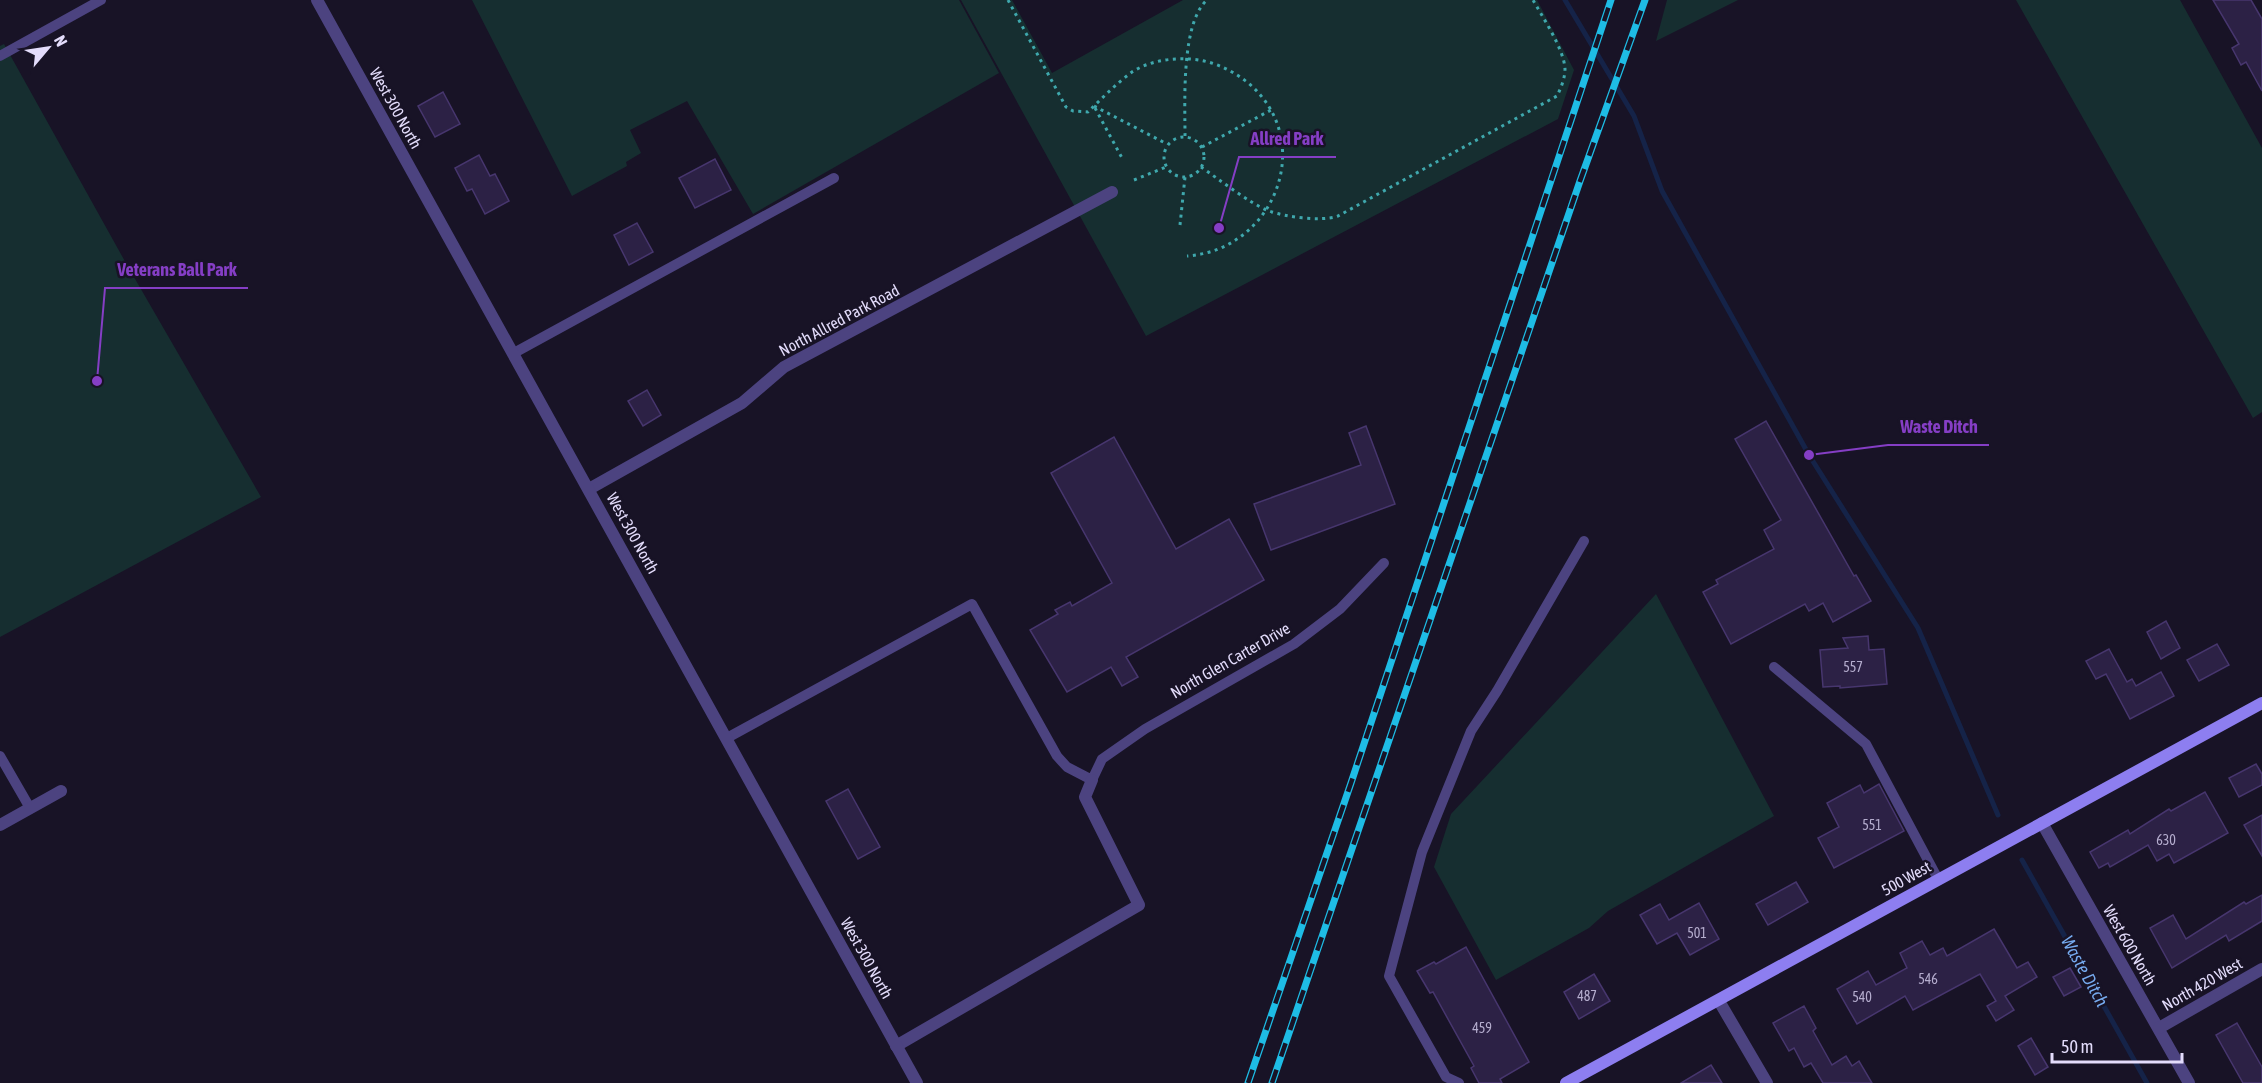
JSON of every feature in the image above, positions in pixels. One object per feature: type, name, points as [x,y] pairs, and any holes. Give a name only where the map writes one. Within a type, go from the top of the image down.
[{"type":"main road","name":"500 West","points":[[1566,1083],[2262,703]]},
{"type":"street","name":"West 300 North","points":[[317,0],[917,1083]]},
{"type":"street","name":"North Allred Park Road","points":[[589,489],[742,403],[784,367],[1112,192]]},
{"type":"street","points":[[896,1046],[1139,905],[1085,797],[1092,780]]},
{"type":"street","points":[[0,825],[61,791]]},
{"type":"street","name":"West 600 North","points":[[2042,823],[2189,1083]]},
{"type":"street","name":"North 420 West","points":[[2159,1028],[2262,969]]},
{"type":"street","points":[[1719,1001],[1767,1083]]},
{"type":"lane","points":[[0,56],[101,0]]},
{"type":"lane","points":[[514,353],[834,178]]},
{"type":"lane","points":[[1459,1083],[1446,1077],[1389,976],[1422,852],[1471,731],[1497,692],[1584,541]]},
{"type":"lane","name":"North Glen Carter Drive","points":[[1092,780],[1102,759],[1145,729],[1294,644],[1340,609],[1384,563]]},
{"type":"lane","points":[[727,738],[972,604],[1057,756],[1067,767],[1092,780]]},
{"type":"lane","points":[[1773,668],[1866,744],[1938,879]]},
{"type":"lane","points":[[0,756],[30,808]]},
{"type":"path","points":[[1008,0],[1066,107],[1073,111],[1088,112],[1133,72],[1156,61],[1204,60],[1234,72],[1260,93],[1271,110],[1281,139],[1283,166],[1278,189],[1267,210],[1253,227],[1232,243],[1201,255],[1187,256]]},
{"type":"path","points":[[1185,136],[1189,35],[1199,7],[1207,0]]},
{"type":"path","points":[[1201,167],[1267,210],[1315,219],[1329,219],[1338,216],[1557,96],[1565,70],[1563,56],[1533,0]]},
{"type":"path","points":[[1094,106],[1167,145]]},
{"type":"path","points":[[1094,106],[1122,158]]},
{"type":"path","points":[[1202,147],[1271,110]]},
{"type":"path","points":[[1185,136],[1197,141],[1202,147],[1204,161],[1197,172],[1185,177],[1173,174],[1166,167],[1164,153],[1172,140],[1185,136]]},
{"type":"path","points":[[1134,180],[1166,167]]},
{"type":"path","points":[[1180,225],[1185,177]]},
{"type":"green space","points":[[472,0],[959,0],[999,73],[753,214],[687,101],[630,130],[641,153],[626,162],[627,166],[572,196]]},
{"type":"green space","points":[[961,0],[1012,0],[1052,73],[1183,0],[1537,0],[1574,70],[1558,119],[1146,336]]},
{"type":"green space","points":[[1667,0],[1738,0],[1656,41]]},
{"type":"green space","points":[[2016,0],[2180,0],[2262,148],[2262,412],[2253,418]]},
{"type":"green space","points":[[4,44],[127,265],[261,497],[0,637],[0,46]]},
{"type":"green space","points":[[1656,594],[1774,816],[1608,911],[1589,928],[1496,980],[1434,867],[1451,814]]},
{"type":"building","points":[[2213,0],[2251,0],[2262,19],[2262,91],[2246,62],[2241,65],[2232,48],[2239,44]]},
{"type":"building","points":[[443,92],[460,124],[435,137],[418,106]]},
{"type":"building","points":[[479,155],[490,176],[495,174],[509,201],[485,214],[472,189],[467,191],[455,168]]},
{"type":"building","points":[[715,159],[731,190],[695,208],[679,178]]},
{"type":"building","points":[[637,223],[653,252],[629,265],[614,235]]},
{"type":"building","points":[[647,390],[661,415],[643,426],[628,401]]},
{"type":"building","points":[[1766,421],[1854,576],[1856,575],[1871,601],[1833,622],[1823,603],[1809,611],[1805,604],[1731,644],[1703,592],[1718,584],[1716,580],[1774,549],[1764,530],[1781,520],[1735,439]]},
{"type":"building","points":[[1366,426],[1395,504],[1271,550],[1254,504],[1361,465],[1349,433]]},
{"type":"building","points":[[1114,437],[1176,549],[1229,519],[1264,580],[1126,657],[1138,677],[1122,686],[1111,667],[1067,692],[1030,630],[1058,614],[1055,610],[1070,602],[1072,606],[1112,583],[1051,473]]},
{"type":"building","points":[[2166,621],[2180,648],[2161,659],[2147,632]]},
{"type":"building","points":[[1868,636],[1869,650],[1884,649],[1887,684],[1823,687],[1820,650],[1848,648],[1843,638]]},
{"type":"building","points":[[2217,644],[2229,665],[2199,681],[2187,660]]},
{"type":"building","points":[[2109,649],[2127,682],[2132,679],[2136,686],[2161,672],[2174,696],[2130,719],[2106,674],[2096,679],[2086,661]]},
{"type":"building","points":[[2256,764],[2262,774],[2262,785],[2239,797],[2229,778]]},
{"type":"building","points":[[1879,784],[1904,831],[1834,868],[1818,838],[1839,827],[1827,803],[1860,785],[1864,793]]},
{"type":"building","points":[[848,789],[880,847],[858,859],[826,801]]},
{"type":"building","points":[[2205,792],[2228,833],[2174,863],[2169,854],[2157,861],[2148,845],[2110,867],[2108,863],[2099,868],[2090,852],[2128,830],[2130,834],[2169,809],[2171,811]]},
{"type":"building","points":[[2262,815],[2262,856],[2244,825]]},
{"type":"building","points":[[1796,882],[1808,902],[1768,925],[1756,904]]},
{"type":"building","points":[[2262,895],[2262,921],[2229,941],[2226,935],[2172,968],[2150,928],[2173,915],[2186,939],[2244,902],[2246,904]]},
{"type":"building","points":[[1699,903],[1719,939],[1690,955],[1677,933],[1657,944],[1640,915],[1660,904],[1669,920]]},
{"type":"building","points":[[1994,929],[2017,968],[2028,962],[2037,977],[2005,996],[2014,1010],[1996,1021],[1987,1006],[1996,1001],[1980,974],[1913,1010],[1905,996],[1857,1024],[1837,989],[1868,971],[1876,985],[1907,968],[1900,953],[1922,941],[1930,955],[1943,948],[1947,956]]},
{"type":"building","points":[[1466,947],[1529,1062],[1500,1079],[1502,1083],[1479,1083],[1471,1068],[1474,1066],[1433,992],[1430,993],[1417,971],[1434,962],[1436,964]]},
{"type":"building","points":[[2070,968],[2081,987],[2064,996],[2053,977]]},
{"type":"building","points":[[1594,974],[1610,1001],[1579,1019],[1564,992]]},
{"type":"building","points":[[1804,1006],[1816,1028],[1813,1031],[1832,1065],[1846,1056],[1852,1066],[1859,1061],[1872,1083],[1823,1083],[1811,1063],[1804,1067],[1794,1048],[1789,1051],[1773,1023]]},
{"type":"building","points":[[2237,1023],[2262,1067],[2262,1083],[2243,1083],[2216,1035]]},
{"type":"building","points":[[2031,1038],[2048,1067],[2035,1075],[2018,1046]]},
{"type":"building","points":[[1711,1065],[1722,1083],[1681,1083]]},
{"type":"waterway","name":"Waste Ditch","points":[[1565,0],[1634,116],[1662,191],[1809,455],[1918,628],[1998,815]]},
{"type":"waterway","name":"Waste Ditch","points":[[2022,860],[2147,1083]]},
{"type":"railway","points":[[1248,1083],[1351,783],[1611,0]]},
{"type":"railway","points":[[1272,1083],[1580,181],[1645,0]]},
{"type":"place","name":"Allred Park","points":[[1219,228]]},
{"type":"place","name":"Veterans Ball Park","points":[[97,381]]},
{"type":"place","name":"Waste Ditch","points":[[1809,455]]}]
